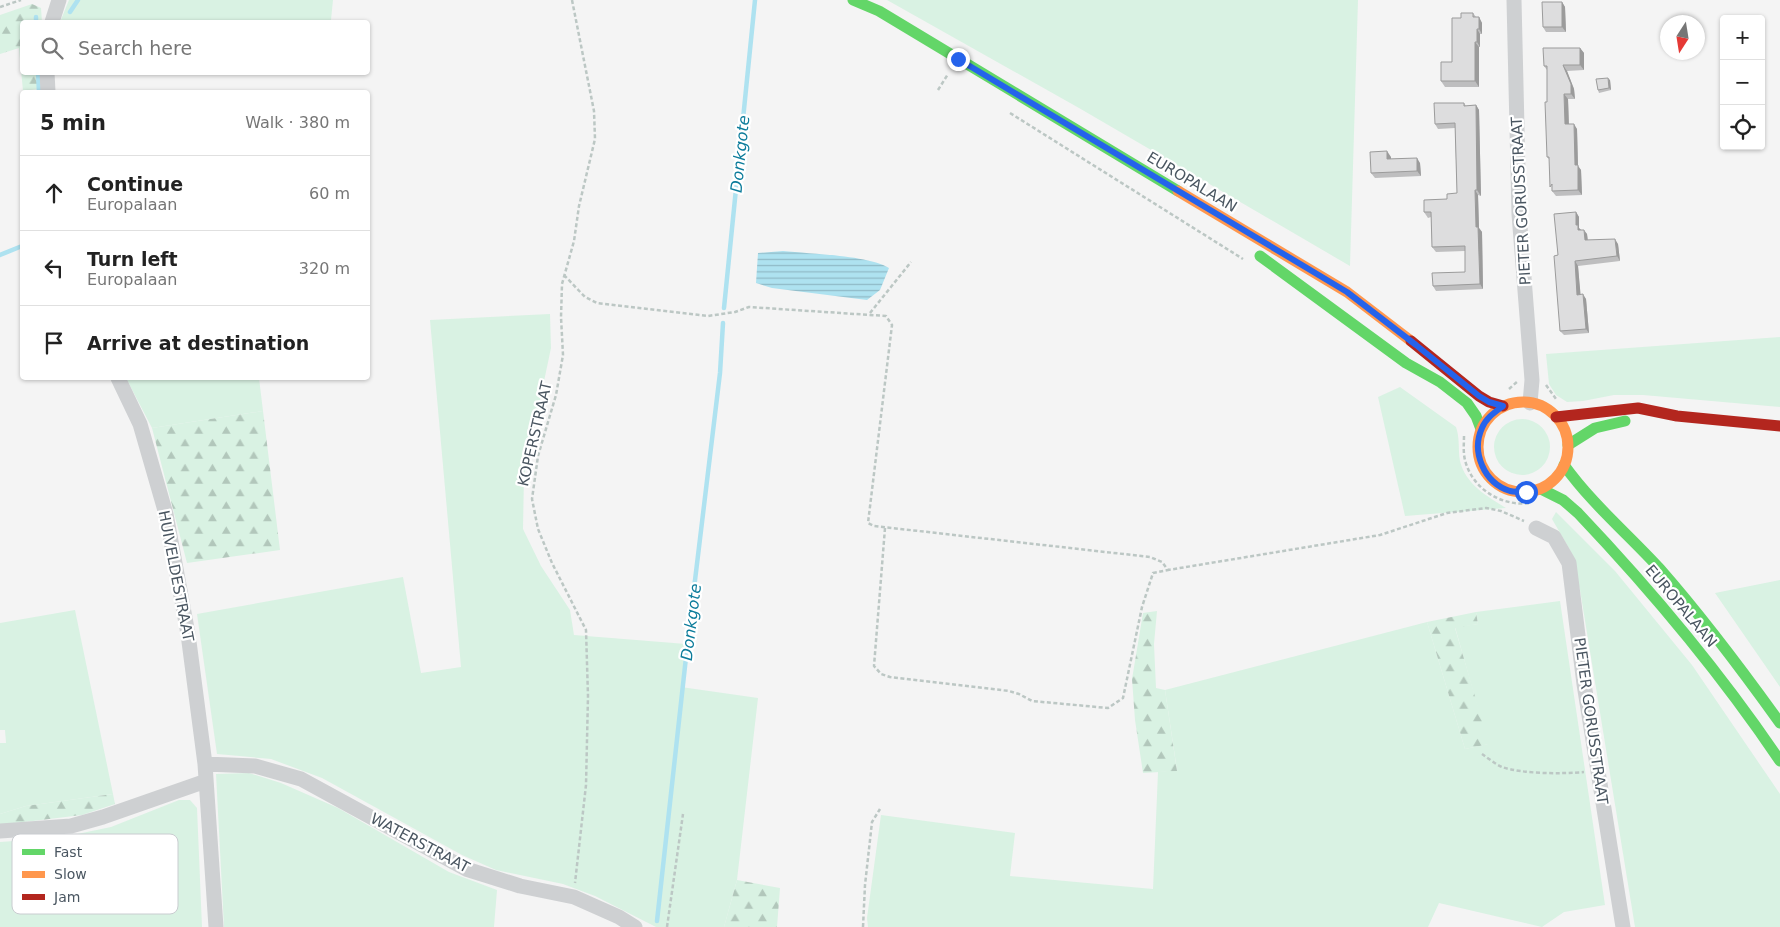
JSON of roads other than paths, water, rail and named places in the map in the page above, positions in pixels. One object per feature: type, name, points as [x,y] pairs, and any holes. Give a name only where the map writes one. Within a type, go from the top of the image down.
[{"type":"main road","name":"EUROPALAAN","points":[[852,0],[876,18],[1134,178]]},
{"type":"main road","name":"EUROPALAAN","points":[[852,0],[879,11],[1347,292],[1479,396],[1489,402],[1503,406]]},
{"type":"main road","points":[[1247,255],[1406,363],[1440,382],[1470,406],[1481,429]]},
{"type":"main road","points":[[1516,402],[1530,402],[1544,408],[1556,417],[1564,430],[1568,445],[1564,465],[1555,479],[1541,489],[1526,492],[1510,491],[1496,484],[1486,473],[1479,459],[1478,444],[1481,429],[1487,420],[1503,406],[1516,402]]},
{"type":"main road","points":[[1556,417],[1638,408],[1677,416],[1780,426]]},
{"type":"main road","points":[[1568,445],[1583,433],[1601,424],[1677,416]]},
{"type":"main road","name":"EUROPALAAN","points":[[1564,465],[1578,484],[1660,570],[1745,673],[1780,724]]},
{"type":"main road","name":"EUROPALAAN","points":[[1541,489],[1563,500],[1578,513],[1661,604],[1710,664],[1764,736],[1780,761]]},
{"type":"street","points":[[53,20],[59,0]]},
{"type":"street","name":"PIETER GORUSSTRAAT","points":[[1514,0],[1519,214],[1532,380],[1530,402]]},
{"type":"street","points":[[47,75],[48,90]]},
{"type":"street","name":"HUIVELDESTRAAT","points":[[119,380],[140,424],[166,514],[188,634],[206,764],[216,927]]},
{"type":"street","name":"PIETER GORUSSTRAAT","points":[[1536,528],[1554,537],[1569,563],[1584,684],[1623,927]]},
{"type":"street","name":"WATERSTRAAT","points":[[206,764],[255,766],[301,779],[466,869],[520,886],[574,897],[619,917],[635,927]]},
{"type":"street","points":[[0,831],[71,826],[206,781]]},
{"type":"water","points":[[783,251],[867,260],[889,268],[880,290],[867,300],[772,288],[756,283],[758,253]]},
{"type":"waterway","points":[[70,12],[78,0]]},
{"type":"waterway","name":"Donkgote","points":[[724,308],[755,0]]},
{"type":"waterway","points":[[38,75],[39,90]]},
{"type":"waterway","points":[[0,255],[20,247]]},
{"type":"waterway","name":"Donkgote","points":[[657,921],[720,373],[723,323]]}]
